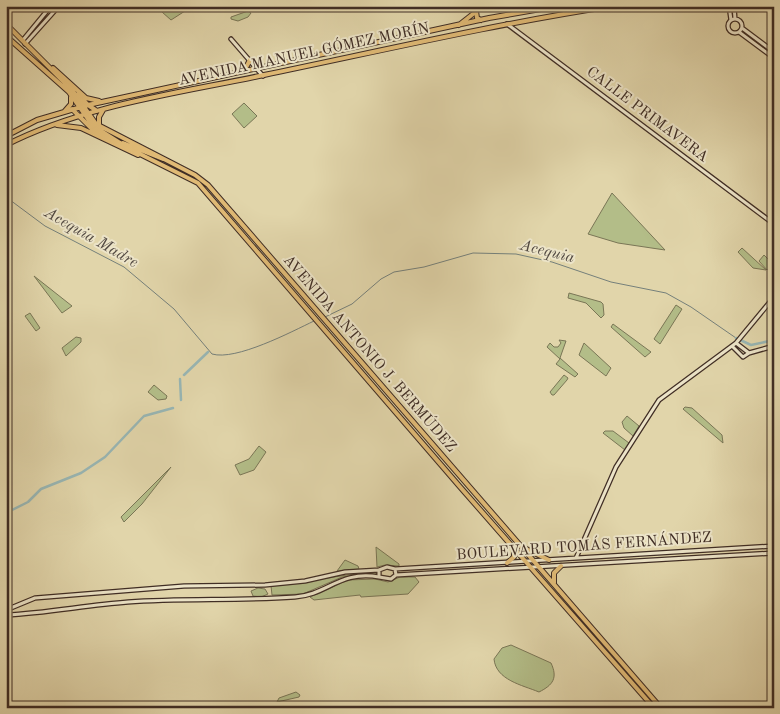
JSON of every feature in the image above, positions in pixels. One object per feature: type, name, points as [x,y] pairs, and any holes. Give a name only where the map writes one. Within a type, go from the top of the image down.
[{"type":"main road","points":[[24,42],[59,6]]},
{"type":"main road","points":[[459,25],[482,6]]},
{"type":"main road","name":"AVENIDA MANUEL GÓMEZ MORÍN","points":[[6,136],[35,121],[84,106],[481,20],[558,6]]},
{"type":"main road","points":[[579,12],[581,6]]},
{"type":"main road","name":"AVENIDA MANUEL GÓMEZ MORÍN","points":[[6,145],[36,130],[103,110],[471,31],[579,12],[588,8],[612,6]]},
{"type":"main road","points":[[729,6],[733,19]]},
{"type":"main road","points":[[734,6],[733,19],[728,29],[733,33],[738,32],[742,28]]},
{"type":"main road","points":[[24,42],[50,8],[53,13]]},
{"type":"main road","points":[[474,12],[476,18],[481,20]]},
{"type":"main road","points":[[471,31],[469,23],[474,12]]},
{"type":"main road","points":[[733,19],[741,22],[742,28],[774,52]]},
{"type":"main road","points":[[6,24],[54,73],[71,86],[84,106]]},
{"type":"main road","name":"CALLE PRIMAVERA","points":[[507,24],[774,224]]},
{"type":"main road","points":[[738,32],[774,58]]},
{"type":"main road","points":[[6,36],[84,106],[98,112]]},
{"type":"main road","points":[[752,43],[756,38]]},
{"type":"main road","points":[[231,39],[263,76]]},
{"type":"main road","points":[[359,55],[360,46]]},
{"type":"main road","points":[[350,57],[351,48]]},
{"type":"main road","points":[[32,51],[38,54],[86,98],[94,101],[106,101]]},
{"type":"main road","points":[[244,71],[250,60]]},
{"type":"main road","points":[[43,68],[54,73]]},
{"type":"main road","points":[[179,86],[180,93]]},
{"type":"main road","points":[[168,96],[171,87]]},
{"type":"main road","points":[[64,112],[72,102],[69,92]]},
{"type":"main road","name":"AVENIDA ANTONIO J. BERMÚDEZ","points":[[84,106],[84,115],[99,126],[202,180],[661,708]]},
{"type":"main road","points":[[72,110],[84,115],[95,132],[158,158],[165,159]]},
{"type":"main road","points":[[99,126],[99,117],[103,110]]},
{"type":"main road","points":[[35,121],[33,127],[36,130]]},
{"type":"main road","points":[[50,125],[74,126],[130,152],[149,158]]},
{"type":"main road","points":[[24,126],[27,128],[26,134]]},
{"type":"main road","points":[[121,142],[149,158]]},
{"type":"main road","name":"AVENIDA ANTONIO J. BERMÚDEZ","points":[[149,158],[198,183],[430,452],[655,708]]},
{"type":"main road","points":[[576,558],[616,467],[657,402],[674,387],[734,344],[774,297]]},
{"type":"main road","points":[[734,344],[749,353]]},
{"type":"main road","points":[[734,344],[743,357],[749,353],[774,346]]},
{"type":"main road","points":[[430,452],[436,448]]},
{"type":"main road","name":"BOULEVARD TOMÁS FERNÁNDEZ","points":[[379,570],[386,567],[395,569],[471,566],[774,546]]},
{"type":"main road","points":[[521,547],[552,560],[551,563],[554,566]]},
{"type":"main road","points":[[507,563],[514,557],[514,548]]},
{"type":"main road","name":"BOULEVARD TOMÁS FERNÁNDEZ","points":[[379,578],[391,579],[396,575],[774,553]]},
{"type":"main road","points":[[471,566],[472,571]]},
{"type":"main road","points":[[554,585],[554,573],[561,566]]},
{"type":"main road","points":[[395,569],[396,575]]},
{"type":"main road","points":[[6,610],[35,598],[175,587],[250,586],[305,581],[345,572],[379,570],[379,578],[343,578],[310,594],[256,600],[229,601],[183,598],[135,601],[6,615]]},
{"type":"green space","points":[[165,6],[184,6],[185,11],[171,20],[162,12]]},
{"type":"green space","points":[[248,11],[251,13],[248,17],[238,21],[231,19],[231,17]]},
{"type":"green space","points":[[244,103],[257,116],[244,128],[232,114]]},
{"type":"green space","points":[[612,193],[665,250],[618,243],[588,234]]},
{"type":"green space","points":[[742,248],[766,270],[753,268],[738,252]]},
{"type":"green space","points":[[764,255],[773,264],[767,270],[759,261]]},
{"type":"green space","points":[[34,276],[72,306],[62,313]]},
{"type":"green space","points":[[569,293],[601,302],[604,315],[601,318],[586,303],[568,298]]},
{"type":"green space","points":[[676,305],[682,309],[660,344],[654,339]]},
{"type":"green space","points":[[30,313],[40,328],[36,331],[25,316]]},
{"type":"green space","points":[[613,324],[651,352],[645,357],[611,327]]},
{"type":"green space","points":[[76,337],[81,338],[81,342],[66,356],[62,348]]},
{"type":"green space","points":[[559,340],[566,341],[560,358],[578,374],[575,377],[556,364],[560,359],[547,347],[550,343],[554,347],[558,347],[561,343]]},
{"type":"green space","points":[[584,343],[611,368],[606,376],[579,355]]},
{"type":"green space","points":[[564,375],[568,378],[567,380],[552,395],[550,392]]},
{"type":"green space","points":[[154,385],[167,396],[166,399],[158,400],[148,392]]},
{"type":"green space","points":[[685,407],[692,408],[722,435],[723,443],[683,409]]},
{"type":"green space","points":[[627,416],[639,426],[633,436],[624,428],[622,422]]},
{"type":"green space","points":[[605,431],[613,431],[629,443],[625,450],[603,433]]},
{"type":"green space","points":[[259,446],[266,452],[254,470],[240,475],[235,465],[249,459]]},
{"type":"green space","points":[[171,467],[142,504],[124,522],[121,517]]},
{"type":"green space","points":[[376,547],[399,564],[399,566],[385,565],[377,567]]},
{"type":"green space","points":[[345,560],[358,566],[359,569],[337,571]]},
{"type":"green space","points":[[376,572],[376,574],[342,577],[303,594],[272,595],[271,586]]},
{"type":"green space","points":[[400,577],[415,577],[419,582],[408,594],[361,597],[360,595],[314,600],[310,597],[348,580],[375,579],[388,582]]},
{"type":"green space","points":[[258,588],[265,589],[268,594],[261,597],[253,596],[251,591]]},
{"type":"green space","points":[[511,645],[551,663],[554,677],[548,687],[539,692],[511,681],[499,672],[494,659],[502,648]]},
{"type":"green space","points":[[296,692],[300,695],[299,697],[277,702],[279,698]]},
{"type":"waterway","name":"Acequia Madre","points":[[6,197],[45,226],[124,267],[174,309],[212,354],[222,355],[249,350],[314,321]]},
{"type":"waterway","name":"Acequia","points":[[325,317],[352,304],[381,279],[394,272],[424,267],[473,253],[516,254],[552,262],[611,282],[666,293],[691,307],[736,338]]},
{"type":"waterway","name":"Acequia","points":[[736,338],[751,345],[774,340]]},
{"type":"waterway","points":[[184,375],[208,352]]},
{"type":"waterway","points":[[180,379],[181,400]]},
{"type":"waterway","points":[[6,513],[28,502],[41,489],[81,473],[105,457],[144,416],[173,408]]}]
